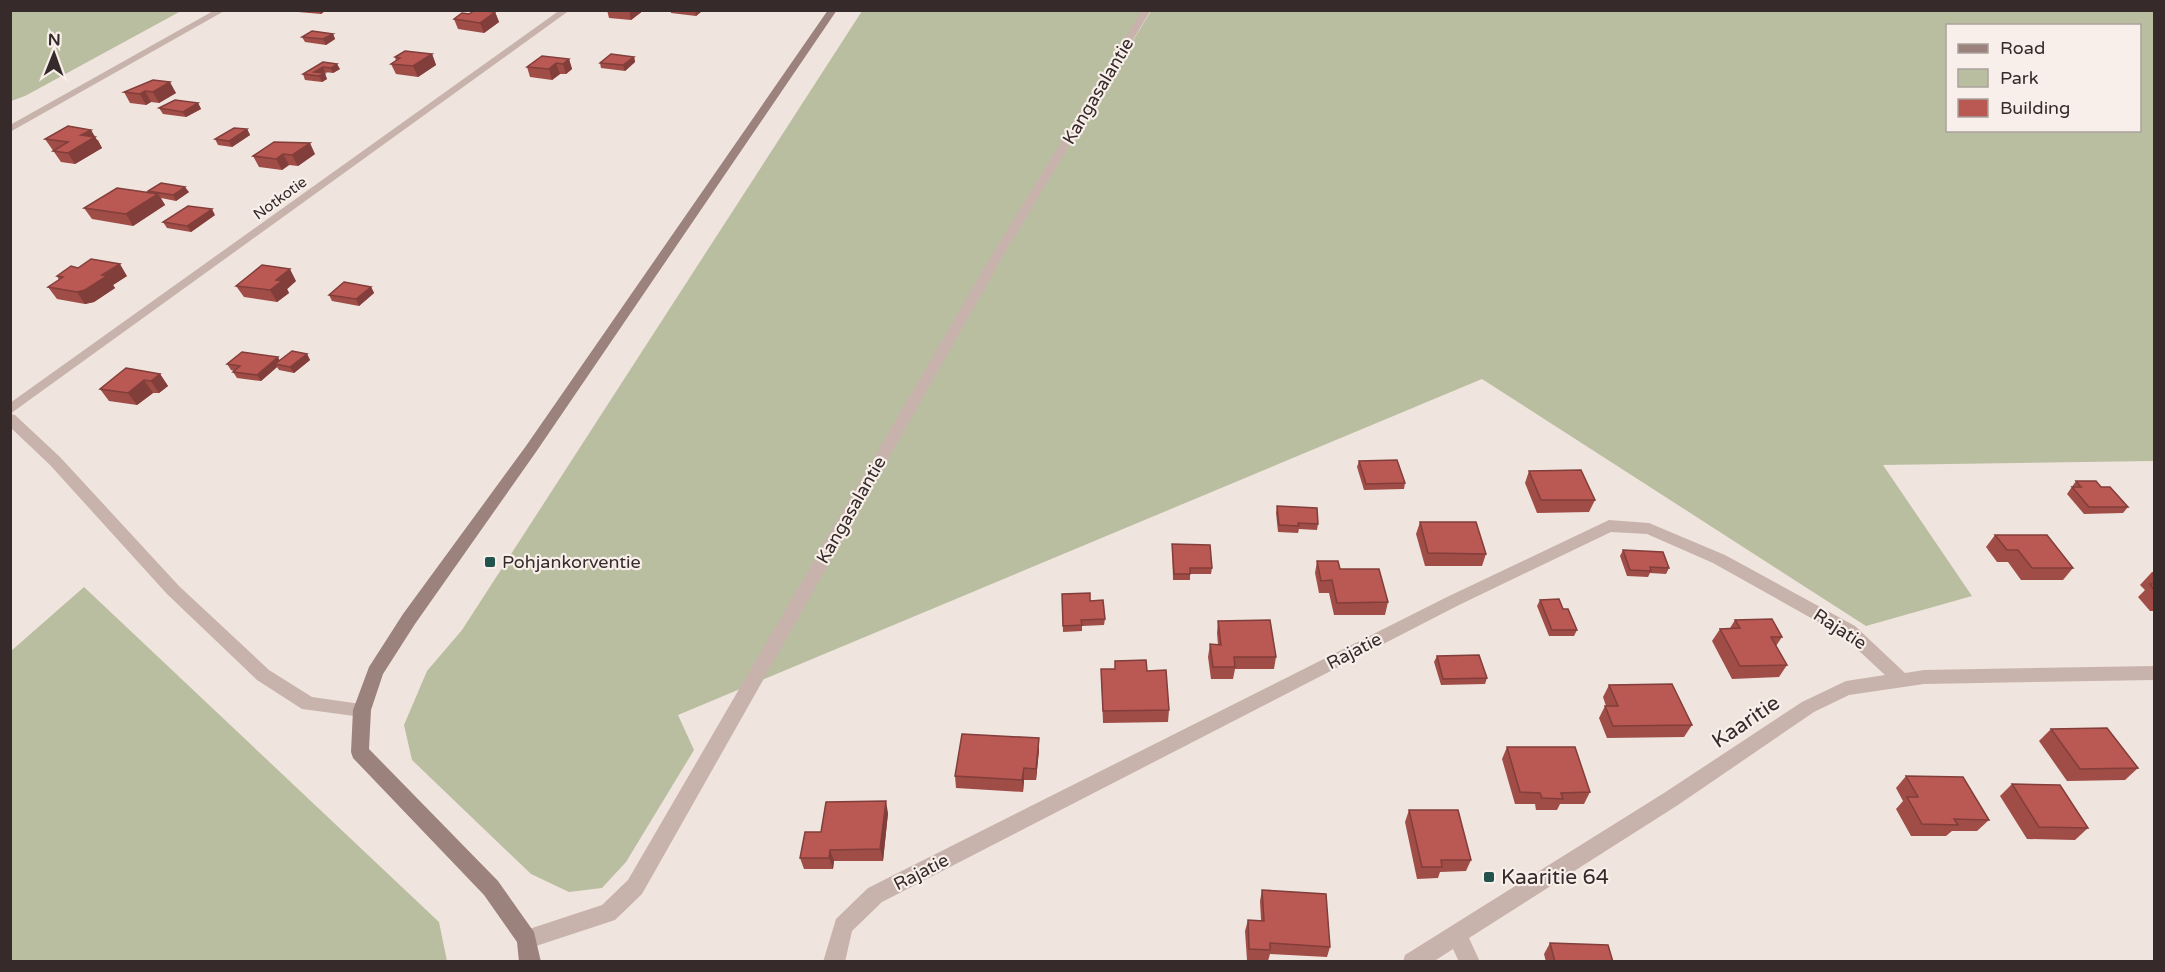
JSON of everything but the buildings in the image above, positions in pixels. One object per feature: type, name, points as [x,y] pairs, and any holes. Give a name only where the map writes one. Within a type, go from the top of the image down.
[{"type":"main road","points":[[530,962],[527,939],[491,888],[360,752],[362,710],[375,672],[409,619],[531,449],[833,10]]},
{"type":"street","points":[[10,129],[222,10]]},
{"type":"street","name":"Notkotie","points":[[10,410],[566,10]]},
{"type":"street","name":"Kangasalantie","points":[[527,939],[608,913],[635,887],[1000,251],[1147,10]]},
{"type":"street","points":[[10,418],[55,461],[173,590],[263,675],[308,704],[362,710]]},
{"type":"street","name":"Rajatie","points":[[834,962],[843,926],[875,895],[1453,601],[1609,526],[1649,529],[1719,559],[1849,631],[1900,679]]},
{"type":"street","name":"Kaaritie","points":[[1413,962],[1671,799],[1808,707],[1846,688],[1900,679],[1981,675],[2154,673]]},
{"type":"street","points":[[1456,935],[1470,962]]},
{"type":"green space","points":[[10,11],[181,11],[25,96],[11,101]]},
{"type":"green space","points":[[862,11],[1148,11],[879,457],[1151,11],[2154,11],[2154,461],[1883,465],[1972,596],[1866,626],[1482,379],[678,715],[694,750],[626,862],[602,888],[569,892],[531,874],[412,760],[404,725],[427,671],[462,630]]},
{"type":"green space","points":[[84,587],[439,922],[447,961],[11,961],[11,651]]},
{"type":"place","name":"Pohjankorventie","points":[[490,562]]},
{"type":"place","name":"Kaaritie 64","points":[[1489,877]]}]
